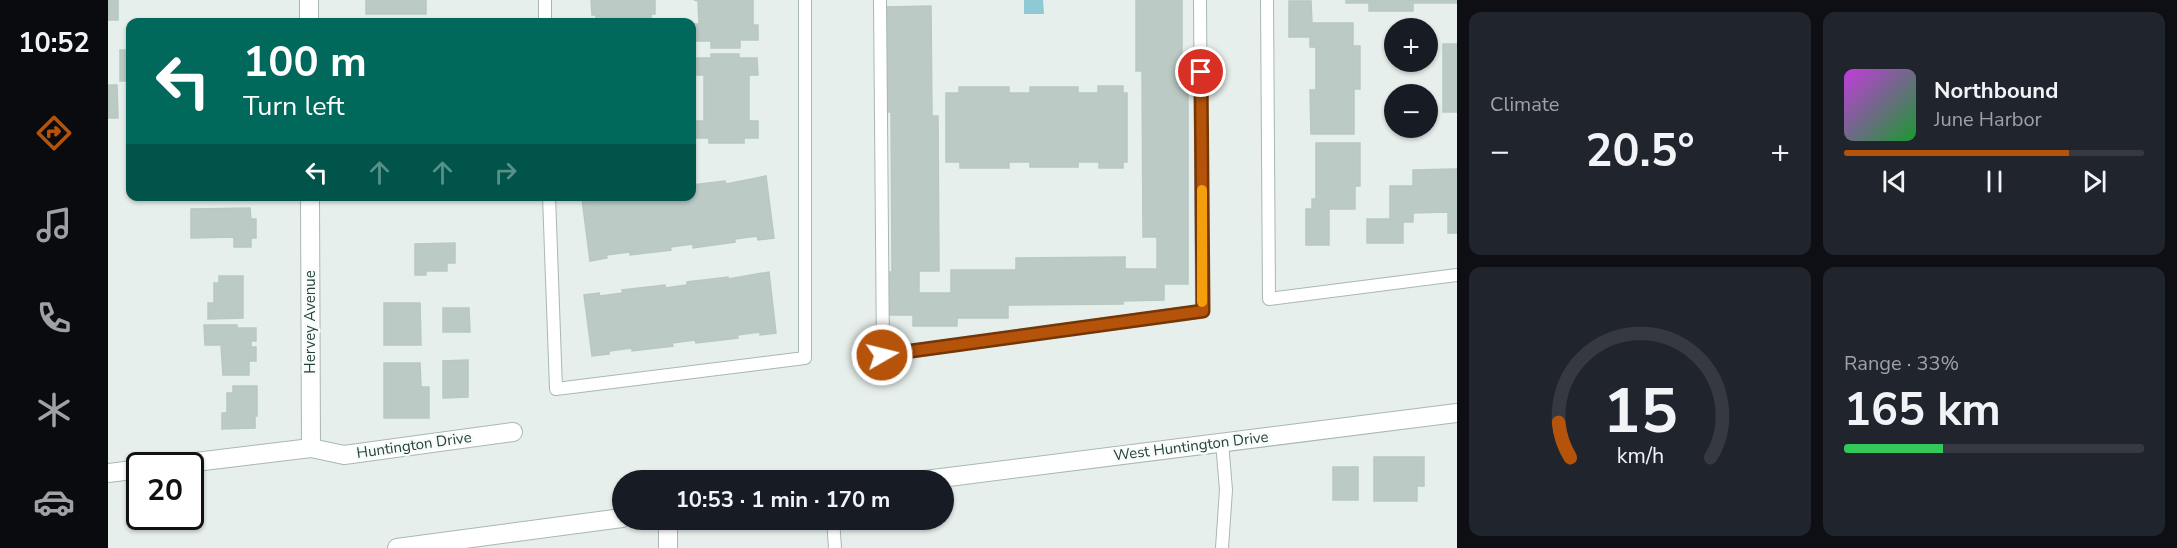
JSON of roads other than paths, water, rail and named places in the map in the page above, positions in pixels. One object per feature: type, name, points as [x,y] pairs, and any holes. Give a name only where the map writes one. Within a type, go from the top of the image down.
[{"type":"street","points":[[309,0],[309,18]]},
{"type":"street","name":"Hervey Avenue","points":[[310,201],[311,448]]},
{"type":"street","name":"West Huntington Drive","points":[[954,476],[1457,413]]},
{"type":"street","name":"Huntington Drive","points":[[204,461],[311,448],[344,455],[513,432]]},
{"type":"street","points":[[108,473],[126,471]]},
{"type":"street","points":[[398,548],[612,519]]},
{"type":"street","points":[[668,530],[668,548]]},
{"type":"lane","points":[[545,0],[545,18]]},
{"type":"lane","points":[[549,201],[556,389],[806,358],[806,0]]},
{"type":"lane","points":[[880,0],[882,355],[1203,311],[1200,0]]},
{"type":"lane","points":[[1267,0],[1269,299],[1457,275]]},
{"type":"lane","points":[[1222,442],[1226,490],[1222,548]]},
{"type":"lane","points":[[834,530],[835,548]]},
{"type":"water","points":[[1024,0],[1043,0],[1044,14],[1024,14]]}]
